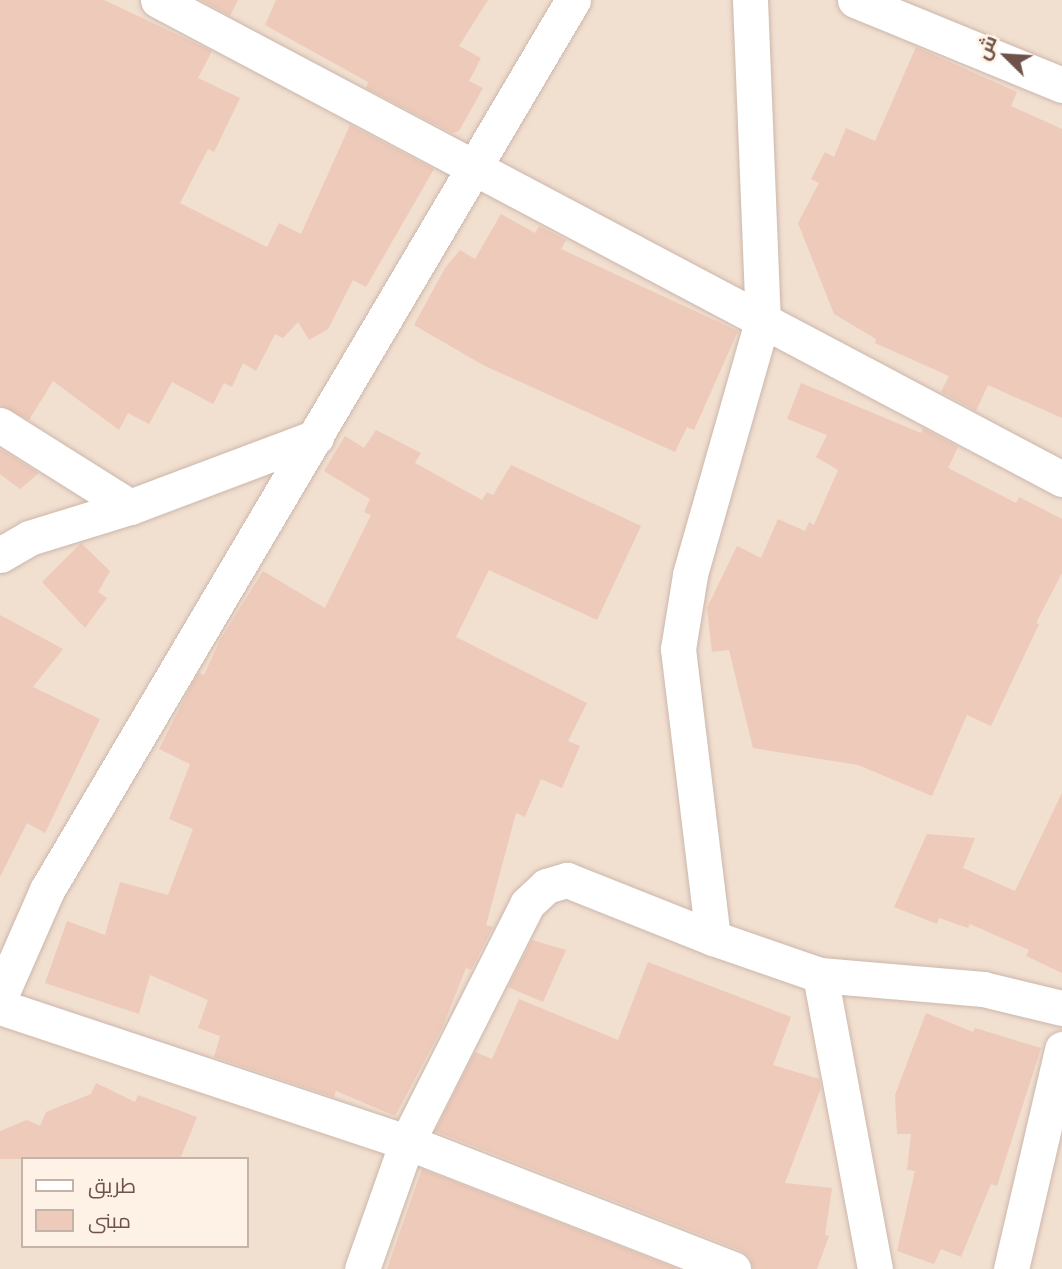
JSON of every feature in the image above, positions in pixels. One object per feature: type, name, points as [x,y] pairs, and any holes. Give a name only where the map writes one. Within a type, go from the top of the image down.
[{"type":"street","points":[[158,0],[763,318],[1062,479]]},
{"type":"street","points":[[0,997],[47,890],[573,0]]},
{"type":"street","points":[[713,938],[678,649],[690,575],[763,318],[750,0]]},
{"type":"street","points":[[855,0],[1062,85]]},
{"type":"street","points":[[0,425],[130,507]]},
{"type":"street","points":[[0,555],[29,538],[130,507],[316,437]]},
{"type":"street","points":[[362,1269],[407,1142],[527,904],[546,886],[568,880],[713,938],[820,975],[983,989],[1062,1008]]},
{"type":"street","points":[[820,975],[875,1269]]},
{"type":"street","points":[[0,1007],[407,1142],[733,1269]]},
{"type":"street","points":[[1011,1269],[1062,1049]]},
{"type":"shaded area","points":[[0,0],[1062,0],[1062,1269],[0,1269]]},
{"type":"building","points":[[0,0],[104,0],[212,51],[198,78],[240,98],[214,152],[208,149],[180,203],[267,247],[279,223],[301,234],[350,125],[434,169],[366,287],[353,280],[328,329],[309,340],[298,322],[283,338],[275,334],[256,371],[243,363],[232,387],[224,383],[213,404],[172,382],[149,424],[128,413],[119,430],[53,381],[29,420],[0,405]]},
{"type":"building","points":[[201,0],[238,0],[230,16]]},
{"type":"building","points":[[276,0],[488,0],[459,46],[481,58],[469,81],[483,88],[459,131],[452,133],[366,88],[368,82],[265,25]]},
{"type":"building","points":[[916,47],[1017,92],[1011,106],[1062,129],[1062,418],[988,385],[976,411],[941,392],[949,376],[875,343],[876,339],[834,314],[798,223],[819,183],[811,179],[825,152],[834,157],[846,128],[875,141]]},
{"type":"building","points":[[501,214],[535,233],[539,226],[566,240],[561,249],[738,331],[694,430],[687,427],[675,452],[483,365],[414,325],[445,268],[460,250],[475,259]]},
{"type":"building","points":[[801,383],[921,433],[923,428],[958,447],[948,468],[1016,503],[1019,497],[1062,519],[1062,573],[1036,623],[1039,624],[991,726],[967,715],[932,796],[858,765],[753,748],[729,650],[712,652],[707,608],[737,546],[761,558],[778,519],[805,531],[809,522],[814,525],[838,470],[816,457],[827,435],[787,419]]},
{"type":"building","points":[[376,430],[421,453],[415,463],[482,500],[487,492],[493,495],[511,465],[641,526],[597,620],[489,570],[456,637],[587,703],[568,741],[580,746],[562,788],[541,779],[525,817],[516,813],[486,925],[493,927],[471,970],[466,968],[442,1028],[395,1116],[336,1091],[334,1097],[214,1057],[220,1036],[198,1028],[208,1000],[150,975],[139,1014],[45,983],[67,921],[105,935],[120,882],[168,895],[193,829],[169,819],[190,764],[159,749],[192,684],[199,673],[204,675],[220,640],[263,571],[325,608],[371,515],[364,512],[370,499],[324,471],[345,436],[364,448]]},
{"type":"building","points":[[0,449],[39,473],[20,489],[0,474]]},
{"type":"building","points":[[81,543],[110,571],[98,592],[107,598],[85,628],[42,582]]},
{"type":"building","points":[[0,615],[63,649],[33,687],[100,719],[45,833],[27,823],[0,877]]},
{"type":"building","points":[[1062,793],[1062,973],[1026,956],[1029,950],[970,924],[968,928],[939,918],[937,924],[894,907],[927,834],[975,838],[963,868],[1015,891]]},
{"type":"building","points":[[532,940],[566,950],[543,1002],[508,987]]},
{"type":"building","points":[[648,962],[791,1017],[773,1065],[819,1079],[821,1088],[785,1183],[832,1188],[825,1235],[829,1236],[817,1269],[753,1269],[749,1257],[740,1250],[435,1131],[475,1052],[492,1059],[519,999],[618,1040]]},
{"type":"building","points":[[926,1013],[973,1032],[975,1028],[1041,1048],[997,1186],[991,1184],[961,1257],[941,1249],[934,1264],[897,1251],[915,1171],[907,1170],[911,1134],[897,1134],[895,1095]]},
{"type":"building","points":[[96,1083],[135,1102],[138,1095],[197,1117],[181,1157],[0,1159],[0,1131],[27,1120],[40,1126],[46,1112],[91,1094]]},
{"type":"building","points":[[422,1169],[678,1269],[387,1269]]}]
